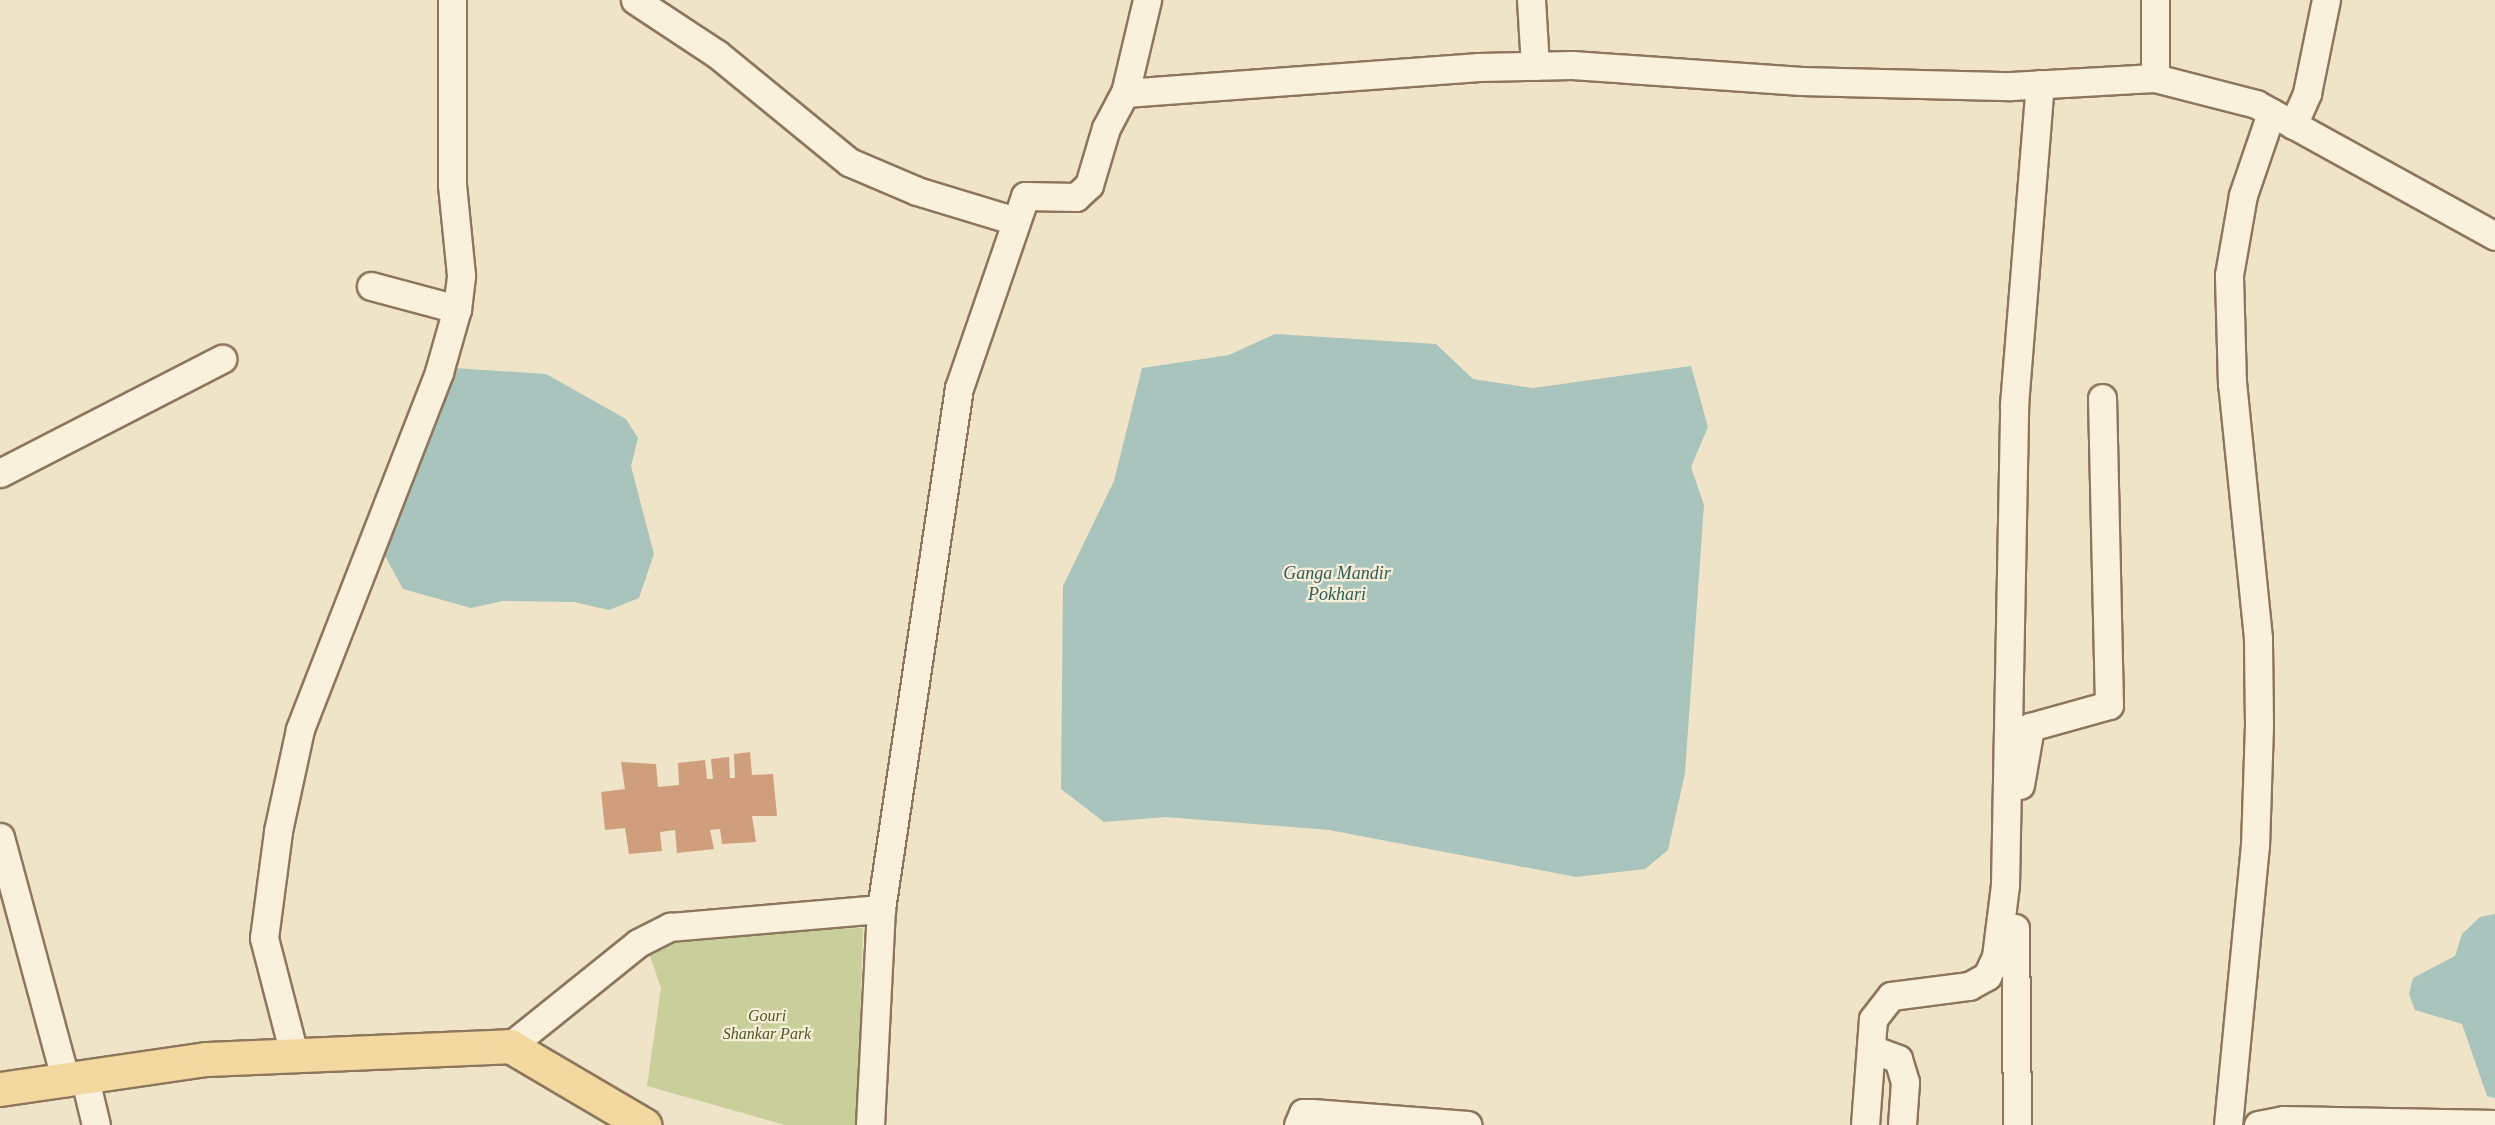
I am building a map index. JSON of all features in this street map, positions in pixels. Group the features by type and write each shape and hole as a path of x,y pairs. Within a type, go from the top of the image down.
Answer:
{"main road":[{"path":"0,1089 76,1081 206,1059 510,1046 644,1125"}],"street":[{"path":"294,1054 264,938 300,729 438,372 457,309 461,275 452,185 452,0"},
{"path":"870,1125 881,909 959,388 1025,196 1076,197 1089,184 1106,128 1125,93 1147,0"},
{"path":"1531,0 1535,66"},
{"path":"2155,0 2155,78"},
{"path":"2228,1125 2254,846 2259,725 2258,638 2232,384 2229,275 2242,195 2282,119 2307,93 2326,0"},
{"path":"644,3 717,54 849,162 917,190 1017,221"},
{"path":"1125,93 1535,66 1801,81 2040,84 2155,78 2282,119 2495,236"},
{"path":"1865,1125 1873,1019 1891,996 1969,986 1987,976 1996,957 2005,885 2014,405 2040,84"},
{"path":"371,286 457,309"},
{"path":"0,473 222,359"},
{"path":"2017,1125 2015,807 2030,727 2109,705 2102,398"},
{"path":"0,837 76,1081 96,1125"},
{"path":"510,1046 638,943 670,927 881,909"},
{"path":"1871,1049 1898,1059 1905,1082 1902,1125"},
{"path":"1298,1125 1302,1113 1468,1125"},
{"path":"2258,1125 2283,1120 2495,1124"}],"green space":[{"name":"Gouri Shankar Park","path":"863,928 857,1125 785,1125 647,1086 661,988 650,956 659,943 694,934"}],"water":[{"name":"Ganga Mandir Pokhari","path":"1275,334 1436,344 1473,379 1533,388 1691,366 1708,427 1691,467 1704,505 1685,773 1668,850 1645,869 1576,877 1329,830 1166,817 1104,822 1061,789 1063,586 1114,481 1142,368 1229,355"},
{"path":"454,368 546,374 626,419 638,438 631,466 654,554 639,598 609,610 574,602 503,601 471,608 403,589 385,556"},
{"path":"2495,914 2495,1098 2487,1096 2462,1024 2415,1010 2409,994 2413,978 2455,956 2462,934 2480,917"}],"building":[{"path":"750,752 752,775 773,774 777,816 752,816 756,842 722,844 720,829 710,830 714,849 677,853 675,830 660,832 662,851 629,854 625,828 605,830 601,792 625,789 621,762 656,764 658,787 679,785 678,763 705,760 707,779 713,779 711,759 729,757 730,778 735,778 734,754"}]}
